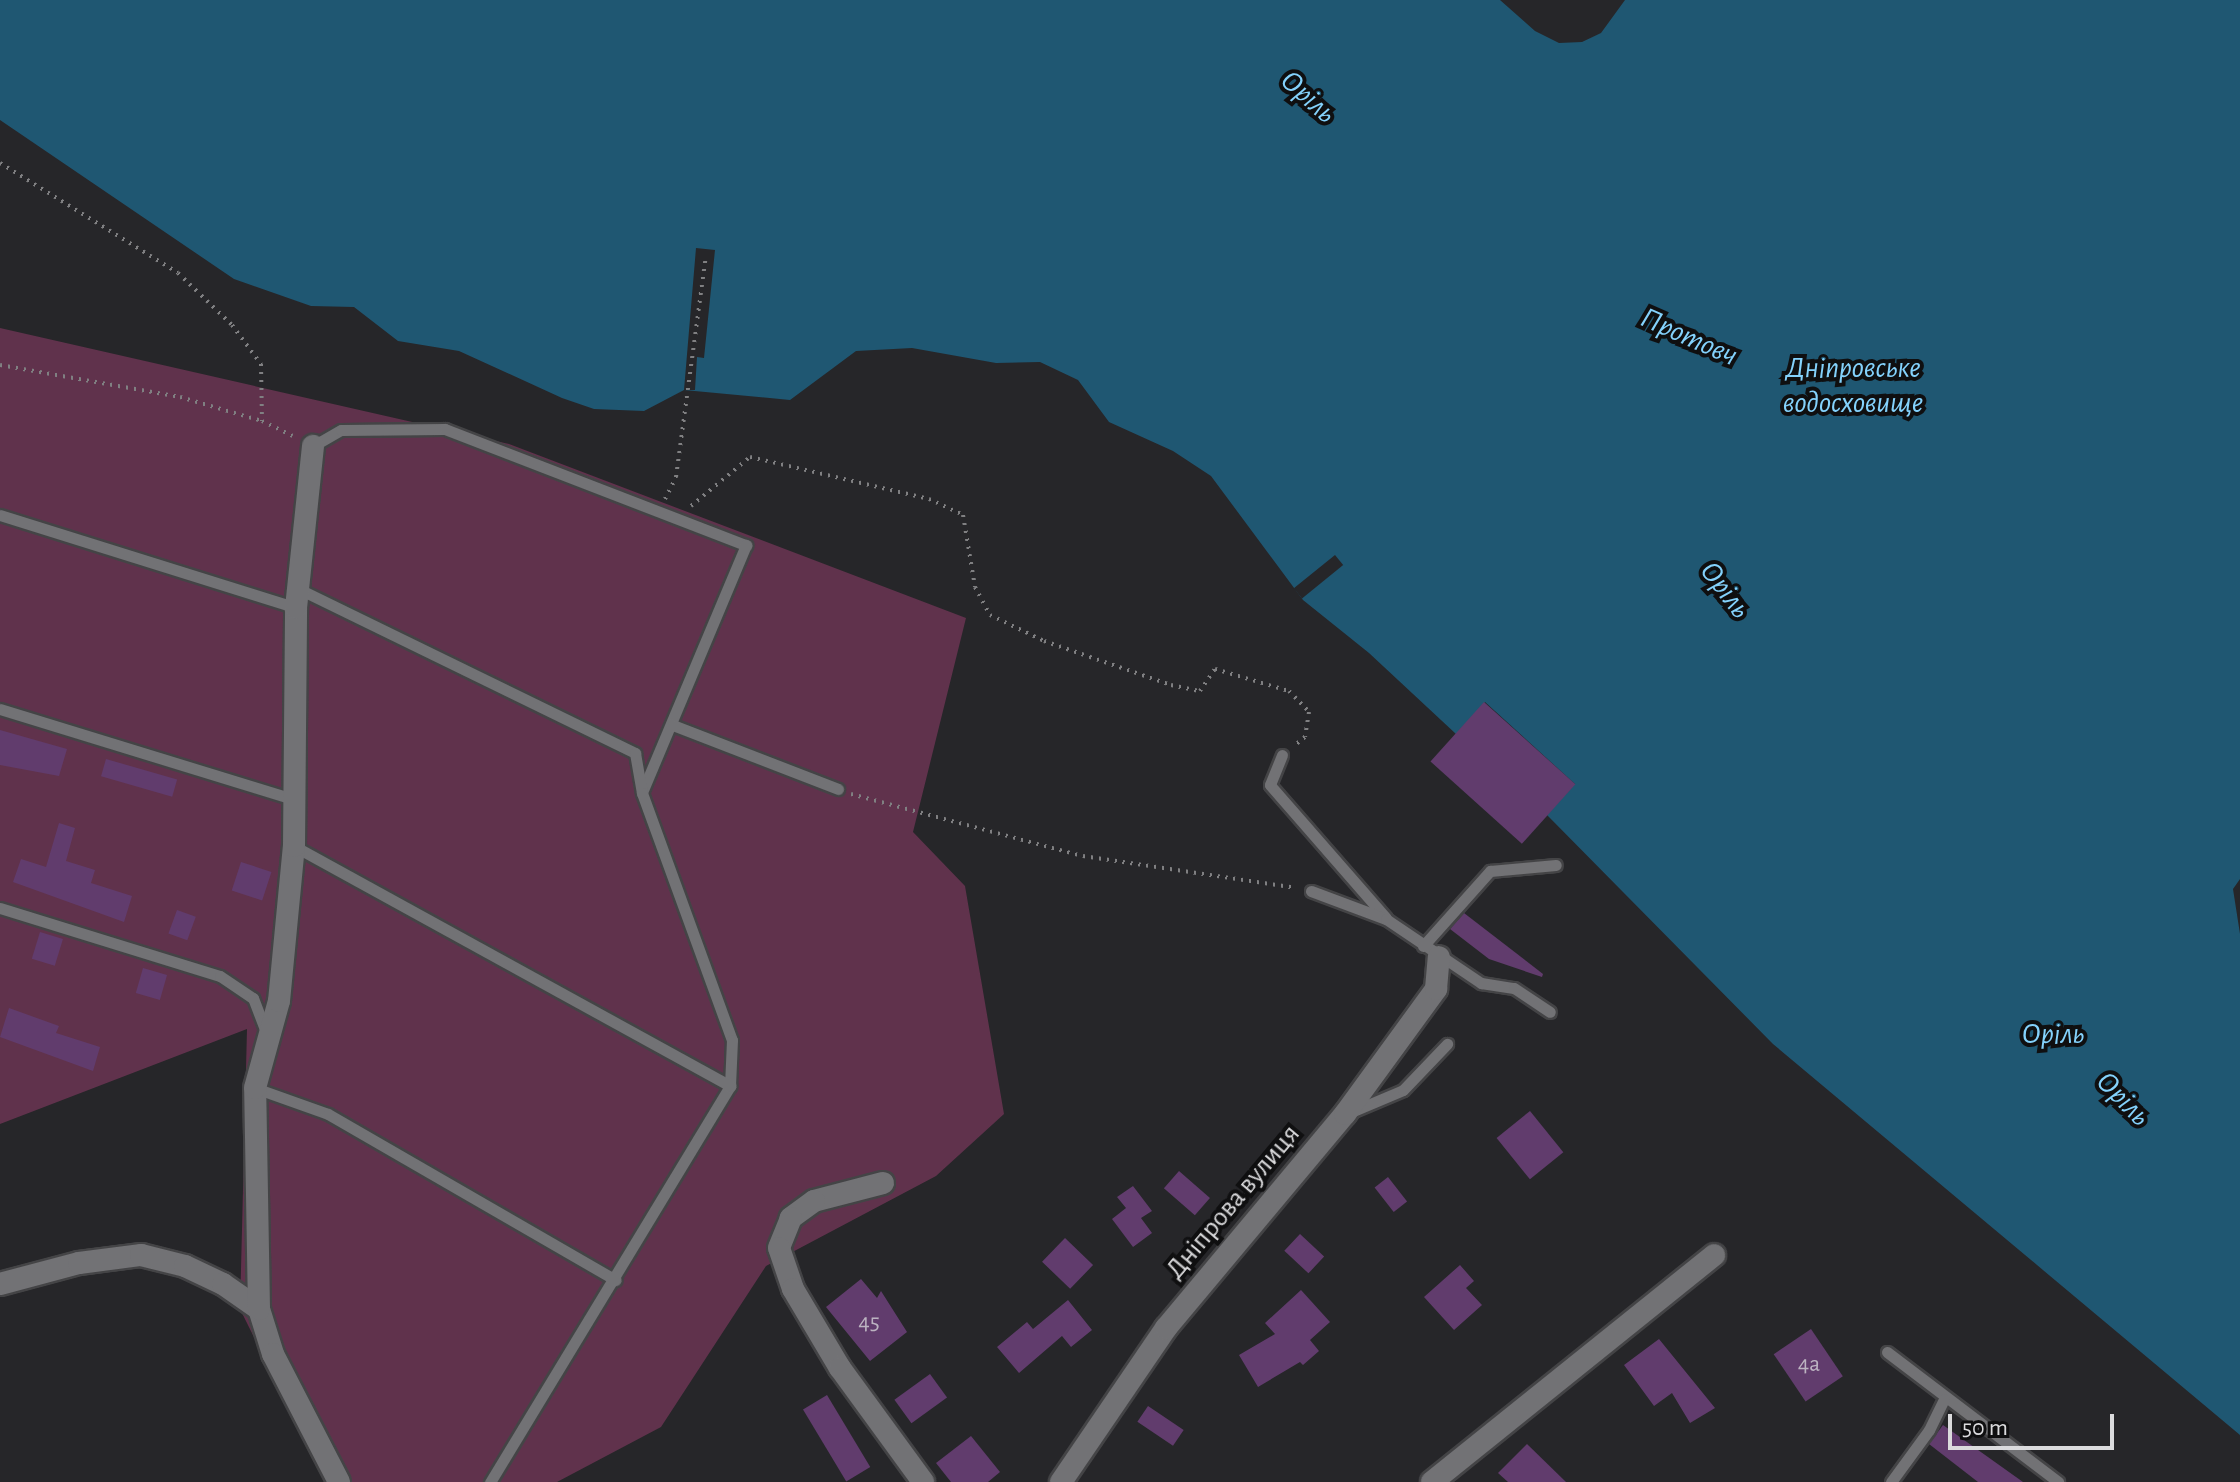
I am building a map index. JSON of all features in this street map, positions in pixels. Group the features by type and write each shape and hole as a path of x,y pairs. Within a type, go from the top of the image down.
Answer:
{"street":[{"path":"313,446 298,598 292,799 294,846 279,1001 267,1034 255,1088 259,1309 273,1354 339,1482"},
{"name":"Дніпрова вулиця","path":"1061,1482 1166,1328 1345,1114 1436,989 1431,951"},
{"path":"883,1183 814,1201 791,1218 779,1248 793,1289 840,1368 923,1482"},
{"path":"0,1284 79,1263 141,1255 185,1266 259,1309"},
{"path":"1432,1482 1714,1255"}],"lane":[{"path":"313,446 341,430 445,429 746,545 642,793"},
{"path":"0,515 298,598 635,753 642,793 732,1040 730,1086 490,1482"},
{"path":"0,709 292,799"},
{"path":"673,725 838,789"},
{"path":"1282,755 1270,785 1386,919 1481,983 1514,988 1550,1012"},
{"path":"294,846 730,1086"},
{"path":"1431,951 1490,871 1556,865"},
{"path":"1311,891 1386,919"},
{"path":"0,908 220,976 253,998 267,1034"},
{"path":"1345,1114 1403,1090 1447,1044"},
{"path":"255,1088 328,1114 615,1280"},
{"path":"1887,1352 1944,1399 2058,1482"},
{"path":"1891,1482 1929,1430 1944,1399"}],"path":[{"path":"0,163 178,273 232,325 261,364 262,421"},
{"path":"659,512 676,477 706,256"},
{"path":"0,365 118,382 262,421 313,446"},
{"path":"678,519 719,478 750,457 929,499 963,515 975,587 990,615 1044,641 1171,685 1200,691 1215,669 1289,691 1309,712 1305,737 1282,755"},
{"path":"838,789 1083,856 1311,891"}],"shaded area":[{"path":"0,328 509,444 966,618 913,832 965,886 1004,1114 936,1176 766,1266 661,1427 557,1482 326,1482 240,1309 247,1029 0,1124"}],"water":[{"name":"Дніпровське водосховище","path":"0,0 1500,0 1535,31 1559,43 1582,42 1601,33 1625,0 2240,0 2240,879 2233,889 2240,934 2240,1435 1773,1044 1547,815 1575,784 1485,702 1456,734 1369,653 1303,600 1211,476 1173,451 1109,422 1078,380 1040,362 996,363 912,348 856,351 790,400 684,390 644,411 594,409 562,398 459,351 398,341 354,307 311,306 234,279 0,120"}],"pier":[{"path":"696,248 715,250 704,358 697,357 695,390 684,390"},
{"path":"1335,555 1343,565 1302,598 1294,588"}],"building":[{"path":"1484,702 1575,784 1522,844 1430,761"},
{"path":"0,730 67,749 59,776 0,765"},
{"path":"106,759 177,779 172,797 101,776"},
{"path":"59,823 75,828 66,861 95,870 91,883 132,896 124,922 13,882 21,859 46,867"},
{"path":"241,862 271,872 262,900 232,891"},
{"path":"177,910 196,917 187,940 168,933"},
{"path":"1464,913 1543,974 1542,977 1489,959 1450,929"},
{"path":"40,932 63,939 55,966 32,959"},
{"path":"143,968 167,975 160,1000 136,993"},
{"path":"9,1008 59,1026 56,1033 100,1047 93,1071 0,1037"},
{"path":"1530,1111 1563,1152 1530,1179 1497,1138"},
{"path":"1179,1171 1210,1198 1195,1215 1164,1188"},
{"path":"1388,1177 1407,1201 1394,1212 1375,1187"},
{"path":"1133,1186 1152,1211 1141,1218 1152,1233 1133,1247 1112,1219 1126,1208 1117,1197"},
{"path":"1300,1234 1324,1257 1308,1273 1284,1251"},
{"path":"1065,1238 1093,1265 1070,1289 1042,1262"},
{"path":"1460,1265 1474,1281 1466,1288 1482,1305 1454,1330 1424,1297"},
{"path":"861,1279 877,1298 881,1291 907,1332 870,1361 826,1307"},
{"path":"1301,1290 1330,1322 1310,1340 1319,1351 1303,1365 1300,1362 1258,1387 1239,1355 1275,1334 1265,1323"},
{"path":"1068,1300 1092,1330 1071,1347 1062,1336 1019,1373 997,1347 1027,1322 1033,1329"},
{"path":"1811,1329 1843,1376 1806,1401 1774,1354"},
{"path":"1659,1339 1715,1408 1690,1423 1672,1393 1654,1406 1624,1365"},
{"path":"930,1374 947,1397 911,1423 894,1400"},
{"path":"827,1395 870,1467 846,1481 803,1409"},
{"path":"1148,1406 1184,1430 1173,1446 1137,1422"},
{"path":"1943,1425 2023,1482 1978,1482 1929,1444"},
{"path":"971,1436 1000,1472 988,1482 951,1482 936,1463"},
{"path":"1527,1444 1566,1482 1508,1482 1498,1473"}],"water label":[{"name":"Оріль","path":"1308,97"},
{"name":"Протовч","path":"1689,337"},
{"name":"Оріль","path":"1725,590"},
{"name":"Орiль","path":"2053,1034"},
{"name":"Оріль","path":"2123,1099"}]}
